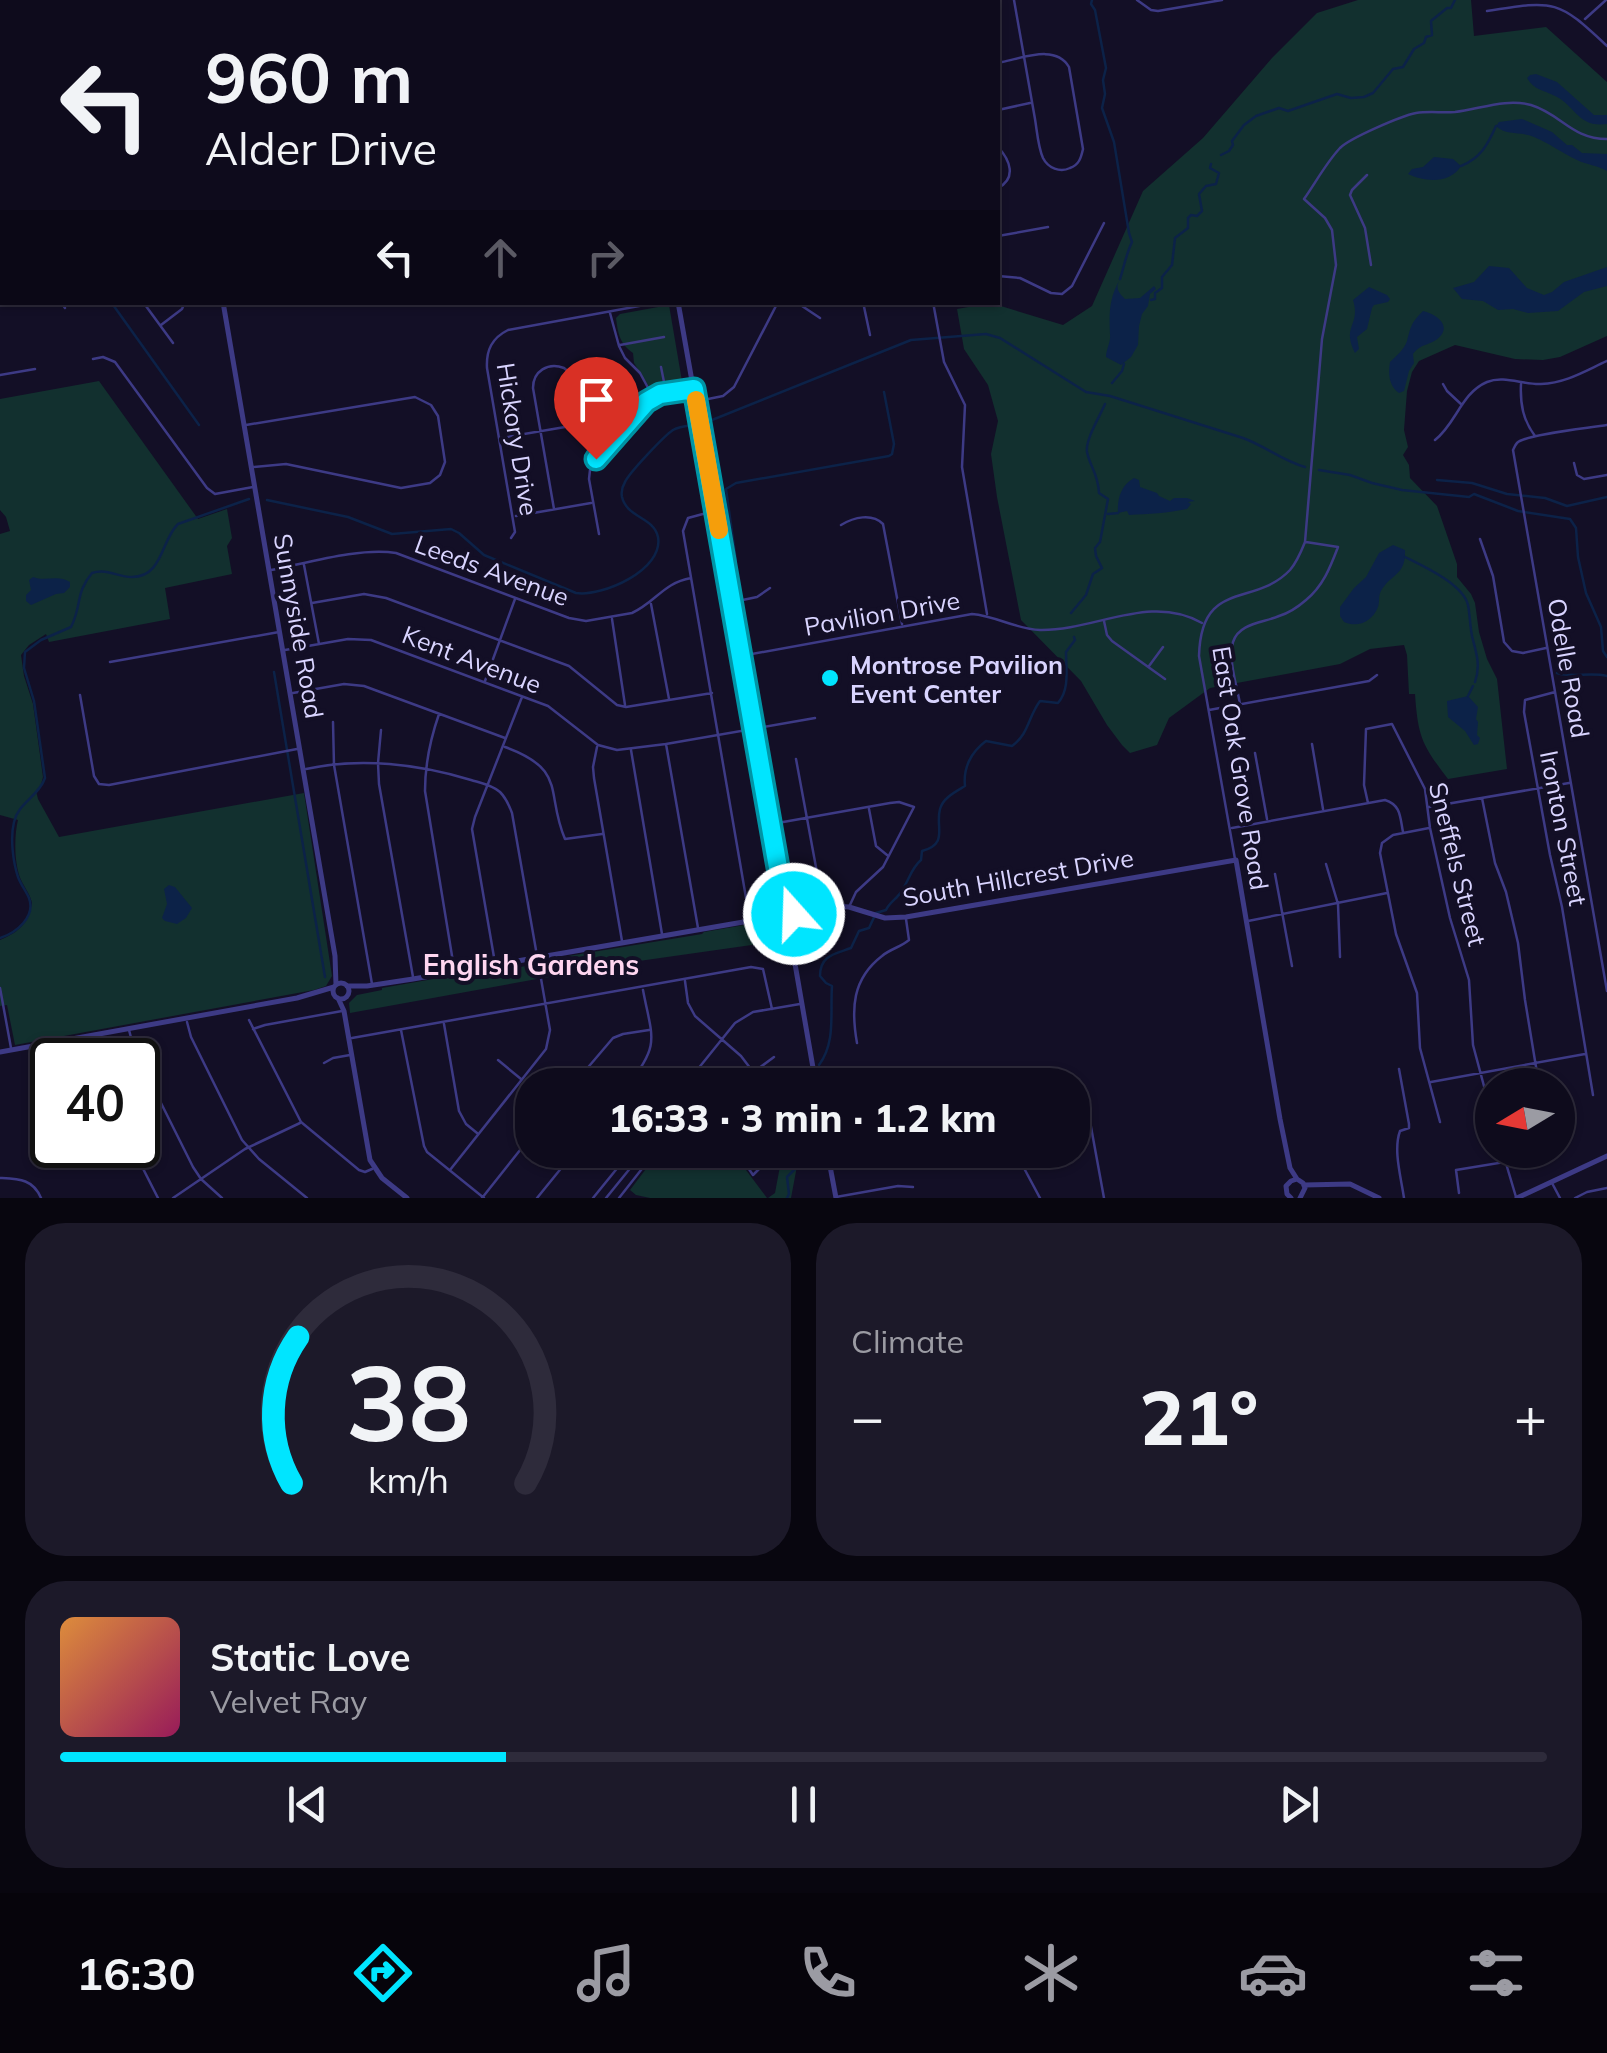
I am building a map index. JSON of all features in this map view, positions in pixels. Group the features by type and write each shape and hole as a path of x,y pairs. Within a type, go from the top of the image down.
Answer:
{"street":[{"path":"1002,62 1025,58 1050,54 1065,60 1083,150 1076,165 1058,170 1042,156 1025,58 1014,0"},
{"path":"1137,0 1151,10 1222,0"},
{"path":"1169,0 1171,9"},
{"path":"1584,20 1606,0"},
{"path":"1487,12 1557,3 1584,20 1607,46"},
{"path":"1000,110 1032,103"},
{"path":"1240,704 1232,654 1238,633 1307,600 1328,575 1338,548 1305,542 1322,340 1336,261 1332,230 1326,218 1304,199 1343,145 1418,112 1453,112 1504,104 1531,106 1580,135 1607,139"},
{"path":"1000,149 1010,165 1010,174 1000,187"},
{"path":"1367,175 1350,195 1365,228 1371,265"},
{"path":"1000,276 1020,278 1062,294 1072,286 1104,222"},
{"path":"1000,236 1048,227"},
{"path":"146,305 173,343"},
{"path":"160,326 184,305"},
{"name":"Sunnyside Road","path":"224,305 335,956 336,997"},
{"name":"Hickory Drive","path":"512,538 515,532 487,368 488,351 494,340 508,330 646,305"},
{"path":"679,305 783,896 791,909 791,944 813,1068"},
{"path":"696,401 723,396 734,387 776,305"},
{"path":"800,305 820,318"},
{"path":"864,305 870,336"},
{"path":"934,305 944,362 965,405 962,467 987,615"},
{"path":"610,312 619,346 653,398"},
{"path":"619,346 664,337"},
{"path":"93,359 103,357 114,362 207,488 216,494 255,486"},
{"path":"1435,440 1474,390 1488,381 1566,381 1607,361"},
{"path":"554,509 533,381 542,369 553,365 564,368 628,421"},
{"path":"661,368 666,394"},
{"path":"0,376 35,369"},
{"path":"1521,382 1525,422 1535,436 1607,425"},
{"path":"1443,384 1462,404"},
{"path":"599,534 590,470 596,459 646,402 694,389"},
{"path":"244,426 415,397 434,408 445,455 444,468 435,480 400,488 286,464 252,468"},
{"path":"499,438 565,427"},
{"name":"Odelle Road","path":"1535,436 1521,440 1513,450 1607,991"},
{"path":"1574,463 1576,476 1584,479 1607,474"},
{"path":"512,516 593,502"},
{"path":"716,511 688,518 683,532 753,920"},
{"path":"841,525 871,517 884,524 902,627"},
{"path":"1480,539 1493,576 1504,642 1512,651 1547,648"},
{"name":"East Oak Grove Road","path":"1291,1198 1286,1189 1290,1168 1208,710 1199,639 1203,624 1219,606 1236,595 1278,580 1291,569 1305,542"},
{"name":"Leeds Avenue","path":"270,570 386,551 586,621 632,614 671,583 691,578"},
{"path":"304,564 319,644"},
{"path":"732,602 757,597 770,588"},
{"path":"312,603 374,595 570,666 618,705 626,707 712,694"},
{"path":"484,682 516,597"},
{"path":"650,601 669,701"},
{"name":"Pavilion Drive","path":"741,656 957,616 987,615 1034,630 1152,611 1187,614 1203,624"},
{"path":"612,618 626,707"},
{"path":"1104,619 1112,641 1165,679"},
{"path":"110,662 280,632"},
{"name":"Kent Avenue","path":"284,650 348,638 371,640 548,706 598,745 617,750 815,718"},
{"path":"1148,667 1163,647"},
{"path":"1208,710 1369,681 1377,675"},
{"path":"291,693 354,684 506,739"},
{"name":"Ironton Street","path":"1556,692 1525,700 1524,712 1562,906 1593,1095"},
{"path":"80,694 94,776 99,784 300,748"},
{"path":"495,964 472,829 522,696"},
{"path":"439,714 425,768 426,806 454,971"},
{"path":"332,722 334,765 370,986"},
{"name":"Sneffels Street","path":"1368,803 1364,785 1366,728 1392,724 1424,789 1450,918 1469,980 1473,1044 1479,1068"},
{"path":"382,730 379,784 414,978"},
{"path":"666,744 698,930"},
{"path":"1312,744 1324,810"},
{"path":"598,745 592,766 622,942"},
{"path":"504,746 541,766 553,789 565,839 604,834"},
{"path":"631,750 663,935"},
{"path":"1255,753 1267,821"},
{"path":"796,759 823,907"},
{"path":"304,770 378,764 425,768 487,784 502,794 512,813 550,1030 546,1049 531,1068"},
{"path":"1428,808 1572,782"},
{"path":"1482,798 1494,862 1518,943 1537,1068"},
{"path":"1230,828 1386,800 1398,808 1403,832"},
{"path":"770,824 899,802 914,807 877,875 856,892 849,907"},
{"path":"868,807 876,846 888,855"},
{"path":"1430,828 1386,838 1380,852 1396,934 1416,993 1420,1048 1440,1122"},
{"name":"South Hillcrest Drive","path":"791,909 849,907 875,916 906,917 1236,860"},
{"path":"1326,864 1338,904 1340,957"},
{"path":"1275,874 1292,966"},
{"path":"1246,921 1389,893"},
{"path":"783,896 776,918 791,944"},
{"path":"0,1052 296,998 335,986 370,986 753,920 780,909 791,909"},
{"name":"South Hillcrest Drive","path":"793,922 808,910"},
{"path":"858,1043 853,1010 857,989 878,958 909,940 906,917"},
{"path":"753,920 770,919 788,926 793,922"},
{"name":"Sunnyside Road","path":"335,956 347,996"},
{"path":"348,1039 751,967 763,969 772,1009"},
{"path":"685,980 688,1003 695,1016 751,1068"},
{"path":"296,998 342,999 370,986"},
{"path":"0,988 11,1050"},
{"path":"642,988 650,1053 642,1068"},
{"path":"347,996 344,1011 368,1153 374,1168 407,1198"},
{"path":"336,997 344,1011"},
{"path":"699,1068 734,1022 754,1012 802,1003"},
{"path":"253,1029 344,1011"},
{"path":"186,1018 190,1035 248,1148 307,1198"},
{"path":"249,1020 301,1122 359,1170 374,1168"},
{"path":"444,1022 459,1111 466,1124 479,1134"},
{"path":"129,1029 134,1048 201,1179 222,1198"},
{"path":"401,1029 421,1138 428,1152 483,1198 515,1157"},
{"path":"587,1068 613,1038 650,1030"},
{"path":"324,1064 351,1054"},
{"path":"1514,1068 1585,1054"},
{"path":"759,1068 774,1057"},
{"path":"498,1060 515,1074"},
{"path":"1398,1069 1409,1124 1397,1137 1404,1198"},
{"path":"1430,1082 1475,1075"},
{"path":"450,1170 515,1089"},
{"path":"351,1105 360,1104"},
{"path":"1090,1121 1104,1198"},
{"path":"173,1198 248,1148 301,1122"},
{"path":"1506,1168 1517,1198 1607,1156"},
{"path":"1459,1194 1456,1170 1475,1166"},
{"path":"143,1168 158,1198"},
{"path":"538,1198 562,1168"},
{"path":"593,1198 617,1168"},
{"path":"606,1198 632,1168"},
{"path":"619,1198 643,1168"},
{"path":"831,1168 836,1198 898,1186 913,1187"},
{"name":"East Oak Grove Road","path":"1290,1168 1302,1194"},
{"path":"1025,1170 1040,1198"},
{"path":"0,1178 27,1181 41,1198"},
{"path":"1288,1184 1296,1178 1322,1184 1350,1184 1379,1198"},
{"path":"1552,1183 1560,1198"},
{"path":"1302,1194 1322,1184"},
{"path":"1575,1198 1607,1188"}],"green space":[{"path":"1358,0 1471,0 1474,36 1546,27 1607,82 1607,336 1560,357 1543,360 1515,359 1455,345 1419,361 1407,391 1404,430 1408,447 1403,455 1410,478 1437,506 1457,564 1457,577 1475,603 1479,632 1497,679 1507,769 1448,779 1423,740 1415,694 1409,694 1404,645 1370,649 1340,664 1210,688 1169,718 1157,745 1130,753 1107,725 1081,681 1021,620 991,454 998,421 988,385 964,349 957,309 998,305 1063,325 1092,306 1143,191 1203,138 1317,13"},
{"path":"669,305 683,387 653,393 634,363 633,353 620,338 616,318"},
{"path":"99,381 198,519 227,509 232,538 227,546 232,574 165,588 170,619 49,642 46,634 21,655 33,704 43,777 36,791 59,837 304,793 332,976 326,986 53,1038 30,1038 30,1042 15,1045 7,1005 0,1006 0,940 22,926 32,903 17,866 18,820 0,815 0,534 10,531 0,510 0,399"},
{"path":"756,923 778,933 784,949 773,942 544,978 544,960"},
{"path":"534,967 537,979 350,1013 349,1003 357,995 382,988"},
{"path":"647,1168 744,1168 767,1198 650,1198 630,1190"},
{"path":"780,1168 797,1168 791,1198 768,1198 775,1193"}],"water":[{"path":"1536,74 1557,82 1594,115 1607,115 1607,124 1583,120 1562,100 1536,87 1527,78"},
{"path":"1522,119 1552,132 1582,153 1607,154 1607,171 1534,137 1496,126 1499,122"},
{"path":"1434,157 1453,159 1461,166 1450,176 1437,180 1408,174 1423,167"},
{"path":"1489,266 1509,268 1527,288 1544,295 1564,282 1607,267 1607,286 1584,292 1558,311 1498,310 1483,301 1462,299 1453,288 1474,282"},
{"path":"1120,279 1118,290 1125,299 1140,298 1154,286 1156,289 1142,314 1138,345 1121,365 1106,357 1110,306"},
{"path":"1369,287 1390,299 1372,308 1367,329 1357,337 1359,349 1355,353 1350,337 1355,315 1353,300"},
{"path":"1423,311 1438,318 1444,330 1436,340 1413,354 1414,363 1404,391 1399,393 1390,379 1390,362 1404,347 1412,325"},
{"path":"1134,478 1139,480 1140,487 1170,501 1195,501 1188,502 1191,504 1187,509 1118,513 1121,493"},
{"path":"1393,545 1405,550 1405,558 1400,570 1381,591 1375,612 1359,624 1344,622 1340,607 1366,577 1379,553"},
{"path":"33,577 65,580 70,587 31,605 26,595"},
{"path":"1468,696 1478,707 1480,738 1474,745 1448,717 1447,701"},
{"path":"169,885 192,908 177,924 162,918 167,904 164,889"}],"waterway":[{"path":"1092,0 1106,68 1102,108 1114,142 1132,242 1120,279"},
{"path":"1221,155 1229,151 1244,125 1256,116 1279,108 1288,111 1337,94 1351,98 1373,93 1393,69 1403,67 1414,49 1432,35 1431,21 1451,8 1455,0"},
{"path":"1461,166 1483,150 1496,126"},
{"path":"1151,300 1162,288 1162,277 1172,265 1175,238 1188,228 1188,218 1202,211 1199,194 1206,186 1216,184 1219,173 1210,168 1211,164"},
{"path":"113,305 199,425"},
{"path":"707,422 911,340 986,334 1000,338 1086,392 1243,438 1305,467"},
{"path":"1112,383 1124,364"},
{"path":"736,561 726,489 736,483 889,456 894,444 884,392"},
{"path":"1071,613 1086,595 1093,574 1102,568 1095,548 1100,542 1108,499 1099,493 1087,447 1105,404"},
{"path":"267,500 348,517 392,534 451,529 484,555 576,593 601,591 642,570 657,549 656,530 625,504 622,488 628,477 669,434 695,425"},
{"path":"1319,470 1402,490 1469,497 1474,494 1518,511 1570,519 1576,528 1586,593 1601,627 1607,657"},
{"path":"1437,480 1472,483 1567,506 1607,497"},
{"path":"0,938 18,928 30,912 29,898 15,864 13,828 16,815 45,778 34,701 24,668 25,652 71,627 83,587 92,573 142,575 156,564 178,524 249,499"},
{"path":"1108,514 1118,513"},
{"path":"1405,557 1441,576 1465,597 1477,659 1475,682"},
{"path":"819,1065 828,1047 831,1017 832,986 820,976 823,964 830,956 851,948 859,931 869,928 876,913 886,910 901,893 921,860 922,851 936,844 942,805 965,786 967,767 976,750 986,741 1012,746 1022,736 1040,701 1058,703 1066,685 1066,652 1074,637"},
{"path":"274,672 325,977"},
{"path":"1557,673 1607,676"},
{"path":"1468,696 1473,686"},
{"path":"787,1198 787,1177 796,1168"}],"slow traffic":[{"path":"696,400 719,530"}],"place":[{"name":"Montrose Pavilion Event Center","path":"830,678"}],"district":[{"name":"English Gardens","path":"531,964"}],"route":[{"path":"596,459 646,402 660,394 694,389 783,896 794,914"}]}
